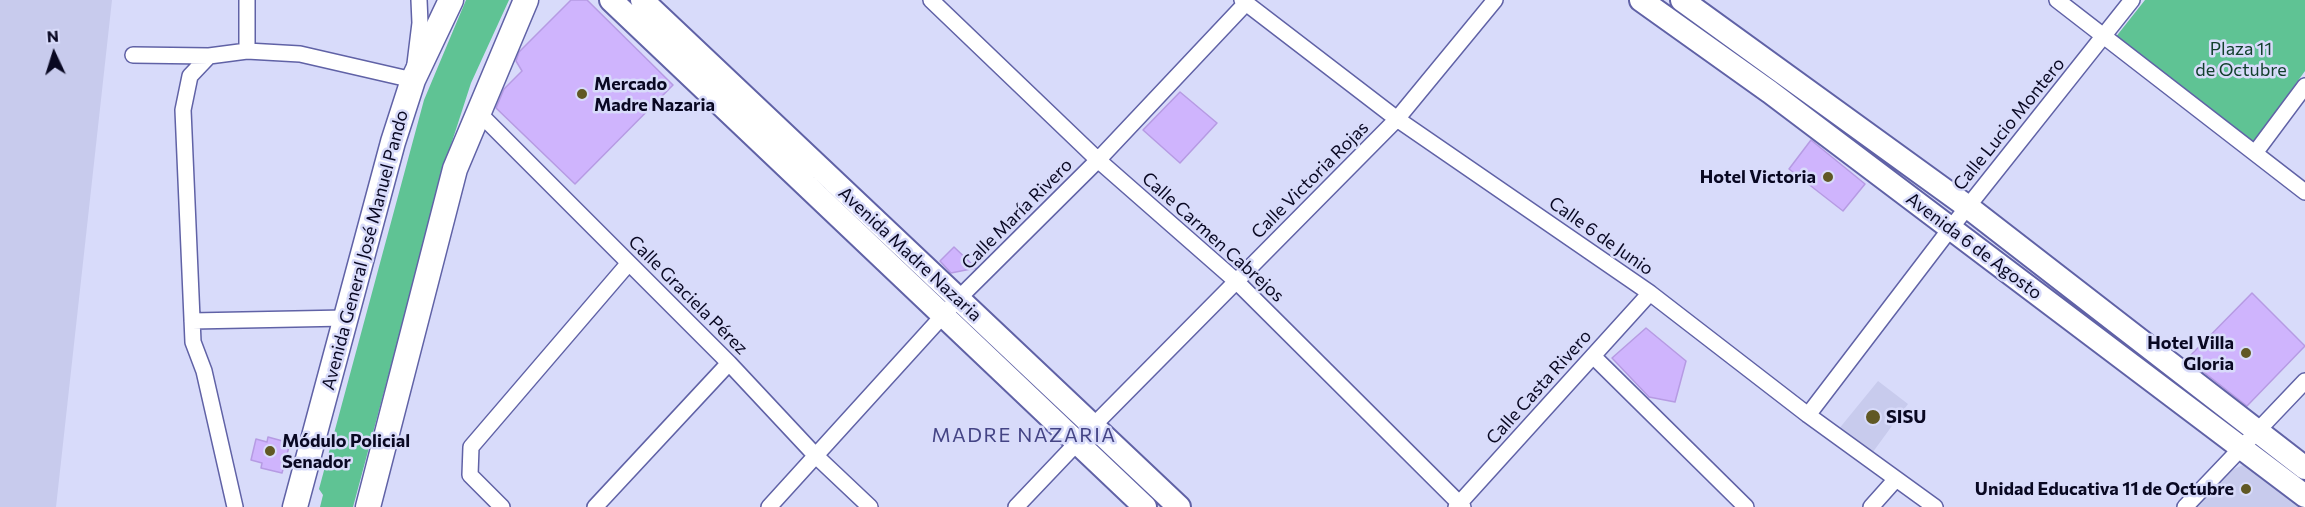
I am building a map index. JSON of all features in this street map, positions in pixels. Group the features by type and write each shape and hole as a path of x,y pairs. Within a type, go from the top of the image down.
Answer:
{"main road":[{"name":"Avenida General José Manuel Pando","path":"295,507 393,142 413,80 451,0"},
{"path":"368,507 455,169 477,111 526,0"},
{"name":"Avenida Madre Nazaria","path":"611,0 951,307 1093,426 1179,507"},
{"name":"Avenida Madre Nazaria","path":"642,0 951,307 1077,442 1145,507"},
{"name":"Avenida 6 de Agosto","path":"1641,0 1770,92 1950,229 2250,440 2305,468"},
{"name":"Avenida 6 de Agosto","path":"1682,0 1968,207 2250,440 2305,496"}],"street":[{"path":"247,0 247,51"},
{"path":"133,54 209,56 247,51 300,54 413,80 420,23 419,0"},
{"name":"Calle Carmen Cabrejos","path":"931,0 1098,160 1236,281 1460,506"},
{"name":"Calle Victoria Rojas","path":"1016,507 1077,442 1397,119 1495,0"},
{"path":"2057,0 2305,192"},
{"name":"Calle Lucio Montero","path":"1808,415 1950,229 2132,0"},
{"name":"Calle María Rivero","path":"769,507 951,307 1098,160 1244,2"},
{"name":"Calle 6 de Junio","path":"1244,2 1397,119 1650,293 1808,415 1935,507"},
{"path":"209,56 190,76 183,110 193,342 204,371 235,507"},
{"path":"2255,153 2305,86"},
{"name":"Calle Graciela Pérez","path":"477,111 729,363 816,456 870,507"},
{"path":"502,507 470,475 471,447 628,264"},
{"name":"Calle Casta Rivero","path":"1460,506 1650,293"},
{"path":"192,321 346,318"},
{"path":"1593,356 1746,507"},
{"path":"595,507 729,363"},
{"path":"2184,507 2305,381"},
{"path":"1871,507 1896,479"}],"shaded area":[{"path":"0,0 112,0 56,507 0,507"},
{"name":"SISU","path":"1878,381 1908,404 1870,456 1838,430"},
{"name":"Unidad Educativa 11 de Octubre","path":"2243,465 2255,467 2304,507 2192,507 2227,472"}],"green space":[{"path":"466,0 509,0 471,83 448,154 353,507 320,507 323,495 319,489 424,100"},
{"name":"Plaza 11 de Octubre","path":"2145,0 2305,0 2305,71 2253,143 2115,38"}],"building":[{"name":"Mercado Madre Nazaria","path":"571,0 587,0 673,85 575,184 496,108 504,89 522,71 516,61 519,52"},
{"path":"1180,92 1217,123 1180,163 1143,130"},
{"name":"Hotel Victoria","path":"1811,140 1865,184 1843,211 1789,169"},
{"path":"954,247 976,268 951,273 940,261"},
{"name":"Hotel Villa Gloria","path":"2252,293 2305,346 2247,406 2187,359"},
{"path":"1646,328 1686,361 1675,402 1649,397 1612,358"},
{"name":"Módulo Policial Senador","path":"268,437 290,443 282,473 261,468 262,463 251,460 256,439 267,442"}],"place":[{"name":"Mercado Madre Nazaria","path":"582,94"},
{"name":"Hotel Victoria","path":"1828,177"},
{"name":"Hotel Villa Gloria","path":"2246,353"},
{"name":"SISU","path":"1873,417"},
{"name":"Módulo Policial Senador","path":"270,451"},
{"name":"Unidad Educativa 11 de Octubre","path":"2246,489"}],"district":[{"name":"MADRE NAZARIA","path":"1024,435"}]}
